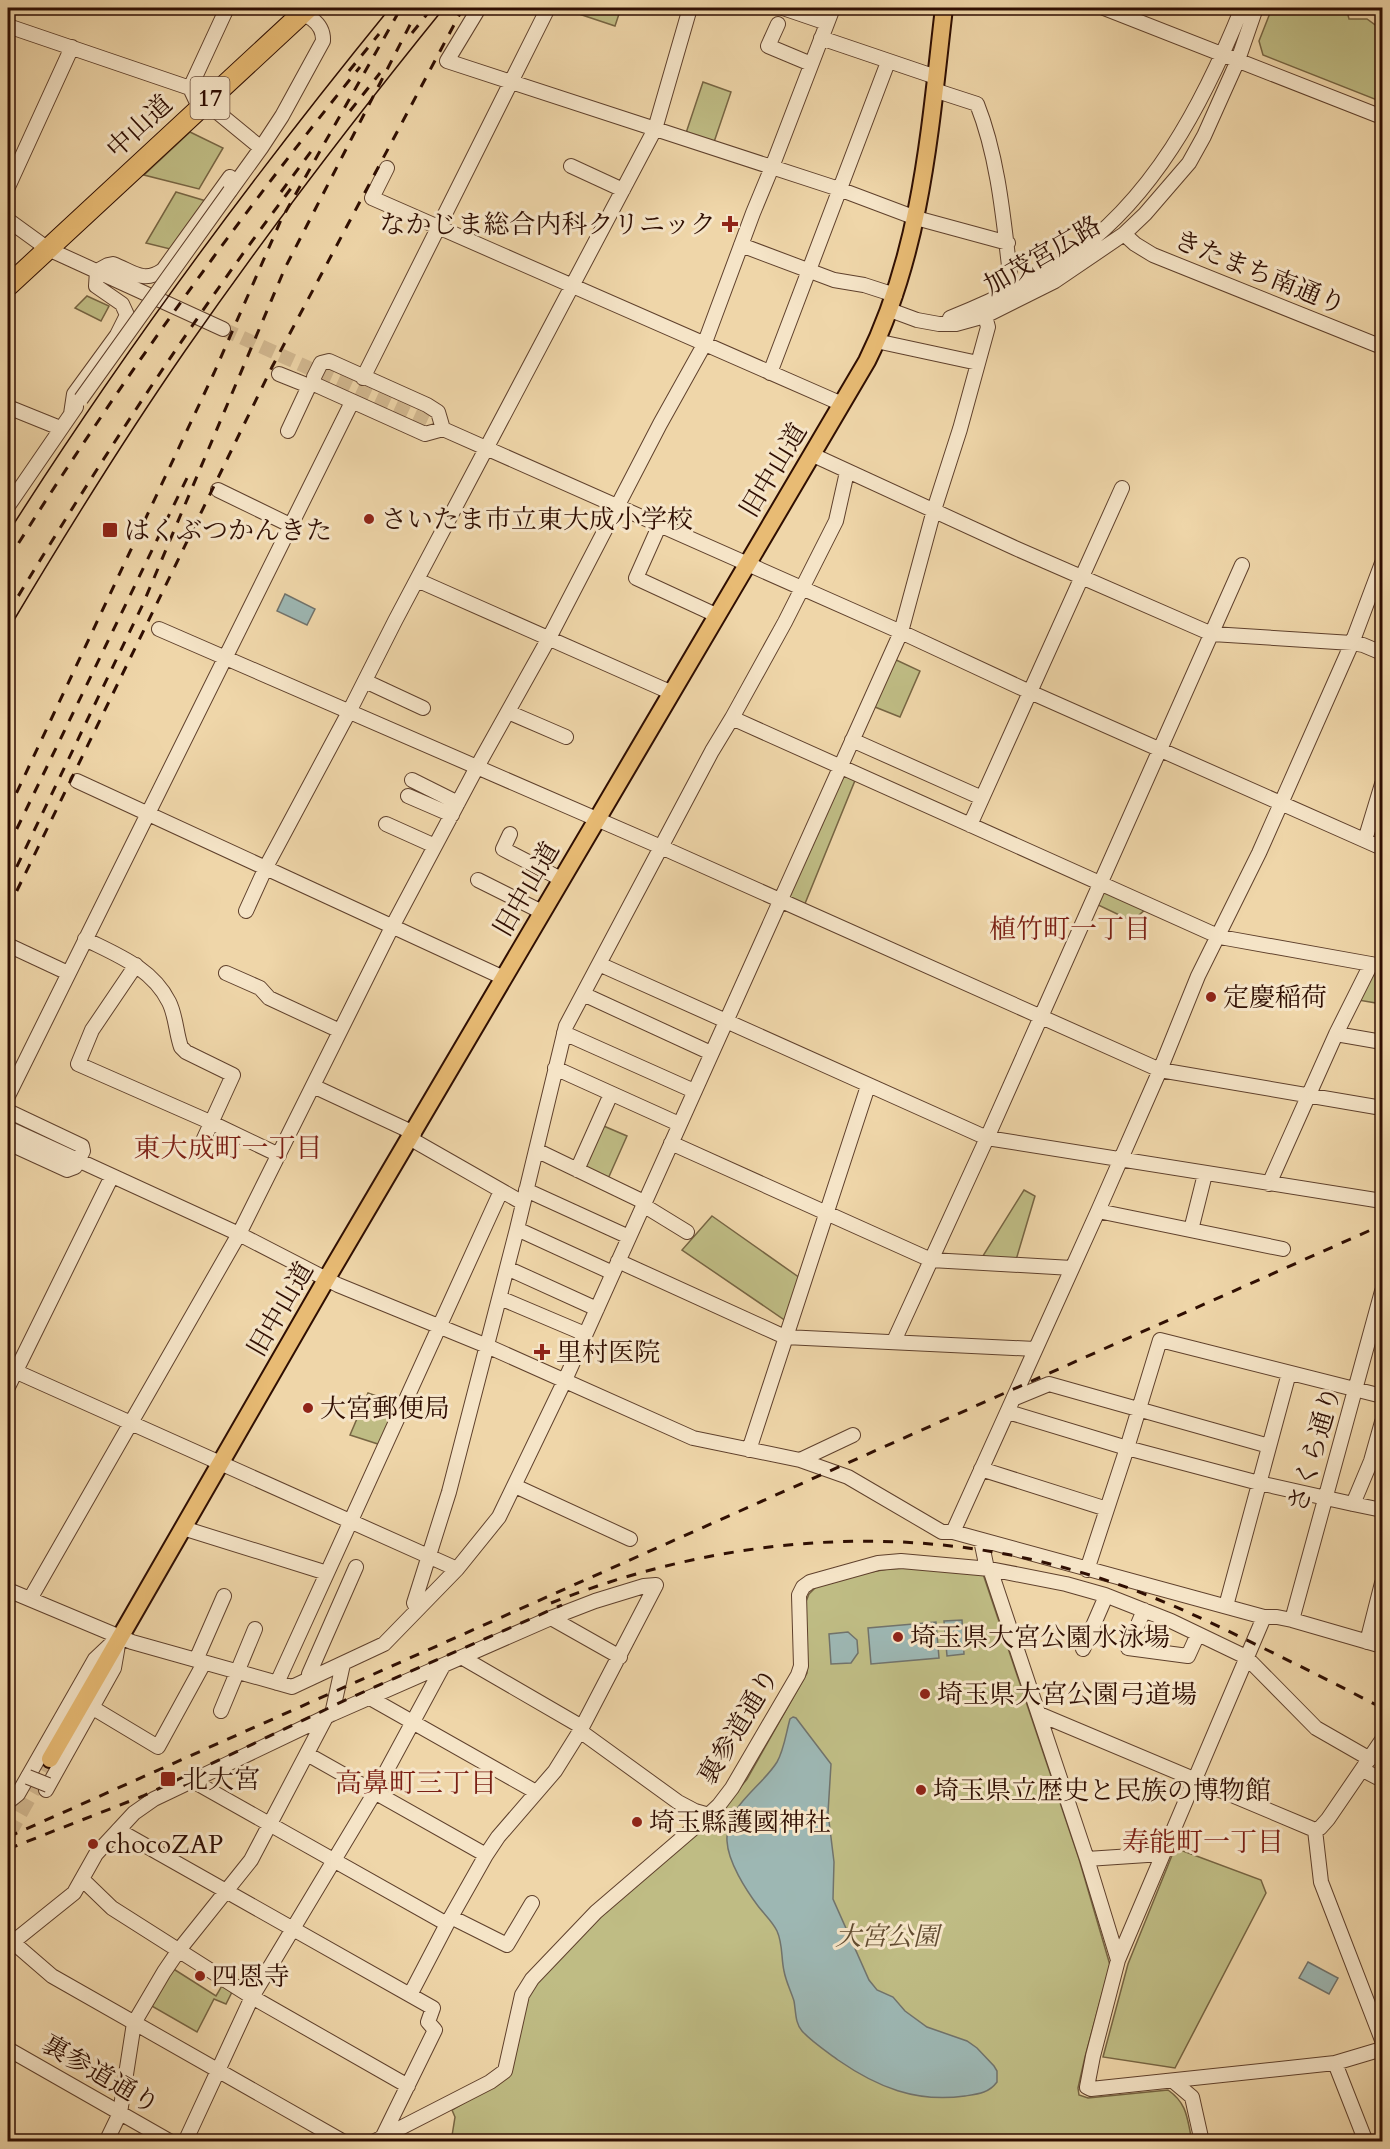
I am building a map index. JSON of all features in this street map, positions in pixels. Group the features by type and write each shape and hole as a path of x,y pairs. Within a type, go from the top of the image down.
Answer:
{"highway":[{"name":"中山道","path":"8,286 202,105 300,9"}],"main road":[{"name":"旧中山道","path":"50,1760 119,1636 327,1278 670,692 813,455 876,341 892,302 916,218 944,8"}],"street":[{"path":"190,88 227,8"},
{"path":"479,8 447,61 838,189 916,218 1008,243"},
{"path":"363,378 548,8"},
{"path":"246,911 266,867 655,129 690,8"},
{"path":"783,8 798,11 827,23"},
{"path":"30,1599 239,1234 392,927 549,638 660,423 705,345 741,245 833,8"},
{"path":"1104,8 1383,117"},
{"name":"加茂宮広路","path":"934,324 984,306 1063,262 1094,239 1124,211 1170,153 1212,78 1242,8"},
{"name":"加茂宮広路","path":"741,245 834,280 864,285 934,324 956,324 985,316 1055,281 1124,234 1145,214 1189,163 1204,136 1238,60 1256,8"},
{"path":"8,506 60,428 261,148 323,41 322,32 317,23 300,9"},
{"path":"778,24 768,46 812,64"},
{"path":"8,26 190,88 202,105 261,148"},
{"path":"821,38 888,62 977,104 986,126 1008,243 1011,283 1015,288"},
{"path":"8,187 20,154 72,48"},
{"path":"770,373 888,62"},
{"path":"97,272 113,264 145,277 163,270 234,171 243,164 251,162"},
{"path":"571,166 623,190"},
{"path":"387,168 372,198 842,404"},
{"path":"8,220 48,249 223,329"},
{"name":"きたまち南通り","path":"1124,234 1153,255 1383,347"},
{"path":"71,414 74,394 117,335 127,315 122,304 96,286 97,272"},
{"path":"8,1590 132,1642 292,1688 384,1644 457,1569 492,1528 515,1486 565,1380 901,632 988,327 985,316"},
{"path":"876,341 978,363"},
{"path":"288,431 324,361 438,412 444,429"},
{"path":"279,374 311,385 425,434 444,429 1383,848"},
{"path":"8,1096 352,402"},
{"path":"8,407 60,428"},
{"path":"813,455 1212,634 1352,643 1383,652"},
{"path":"417,1610 414,1603 449,1492 500,1298 564,1033 712,751 802,588 836,520 847,472"},
{"path":"970,825 1122,488"},
{"path":"218,490 290,525"},
{"path":"660,524 636,578 716,615"},
{"path":"953,1532 1121,1160 1190,994 1220,937 1281,803 1352,643 1383,563"},
{"path":"894,1341 1242,565"},
{"path":"417,580 670,692"},
{"path":"159,630 661,847 1160,1070 1383,1108"},
{"path":"365,681 423,708"},
{"path":"508,711 566,736"},
{"path":"732,718 1220,937 1379,964 1336,1034 1269,1184"},
{"path":"852,740 982,798"},
{"path":"412,780 455,809"},
{"path":"77,781 504,978"},
{"path":"1365,840 1383,784"},
{"path":"408,796 455,809"},
{"path":"386,824 435,846"},
{"path":"510,834 503,849 561,879"},
{"path":"478,880 542,912"},
{"path":"85,939 136,965 148,974 169,1001 181,1047 186,1052 233,1075 202,1143"},
{"path":"8,945 68,973"},
{"path":"599,964 987,1138 1383,1201"},
{"path":"136,965 92,1030 78,1064 279,1155"},
{"path":"226,973 260,988 269,998 340,1030"},
{"path":"583,994 711,1053"},
{"path":"564,1033 694,1091"},
{"path":"1336,1034 1383,1042"},
{"path":"555,1068 679,1124"},
{"path":"313,1086 412,1136 501,1191 525,1196 629,1237"},
{"path":"748,1450 868,1086"},
{"path":"577,1170 611,1094"},
{"path":"8,1111 82,1146 83,1151 75,1167 67,1170 8,1143"},
{"path":"8,1128 239,1234 327,1278 565,1380 693,1438 800,1460 848,1478 942,1532 953,1532 1264,1617 1292,1620 1383,1646"},
{"path":"671,1143 931,1260 1072,1268"},
{"path":"536,1150 644,1203 687,1232"},
{"path":"1191,1230 1205,1174"},
{"path":"8,1386 11,1370 112,1176"},
{"path":"277,1683 501,1191"},
{"path":"1098,1211 1283,1248"},
{"path":"517,1229 785,1336 1035,1349"},
{"path":"507,1268 597,1309"},
{"name":"さくら通り","path":"1292,1620 1383,1292"},
{"path":"500,1298 585,1334"},
{"path":"1087,1569 1160,1340 1383,1396"},
{"path":"11,1370 457,1569"},
{"path":"1226,1606 1289,1373"},
{"path":"1015,1398 1049,1384 1269,1446"},
{"path":"1008,1412 1127,1448 1259,1483 1383,1510"},
{"path":"1353,1504 1371,1461 1383,1422"},
{"path":"800,1460 853,1435"},
{"path":"981,1469 1107,1509"},
{"path":"515,1486 630,1539"},
{"path":"183,1528 327,1573"},
{"path":"981,1540 988,1569 1039,1714 1118,1960"},
{"name":"裏参道通り","path":"378,2139 490,2082 505,2071 516,2015 525,1988 596,1912 719,1805 732,1788 798,1675 801,1666 798,1605 803,1587 830,1575 878,1563 901,1561 988,1569"},
{"path":"312,1678 309,1674 356,1567"},
{"path":"988,1569 1066,1584 1106,1596 1144,1610 1246,1657 1316,1728 1367,1764 1383,1780"},
{"path":"1367,1642 1383,1583"},
{"path":"344,2142 52,1976 10,1940 74,1893 96,1854 142,1806 328,1716 551,1618 631,1590 656,1585 581,1729 555,1771 498,1837 486,1855 410,1995"},
{"path":"93,1708 158,1747 200,1662 224,1596"},
{"path":"316,1596 338,1606"},
{"path":"1083,1649 1106,1596"},
{"path":"1144,1610 1128,1648 1188,1656 1198,1634"},
{"path":"1264,1617 1118,1960 1088,2073 1087,2087 1091,2089 1335,2063 1383,2049"},
{"path":"551,1618 620,1657"},
{"path":"221,1711 255,1629"},
{"path":"27,1777 47,1787 114,1668 119,1636"},
{"path":"11,1801 95,1659 119,1636"},
{"path":"463,1658 581,1729 678,1802 708,1815"},
{"path":"106,2142 120,2113 134,2023 179,1950 251,1860 328,1716 343,1664"},
{"path":"185,2142 252,1997 375,1792 443,1666"},
{"path":"370,1698 536,1792"},
{"path":"1039,1714 1315,1830 1328,1819 1383,1740"},
{"path":"307,1754 486,1855"},
{"path":"193,1781 333,1860 449,1920 507,1945 532,1903"},
{"path":"118,1830 433,2008 428,2022 435,2030 408,2086 378,2139"},
{"path":"1315,1830 1321,1882 1383,2040"},
{"path":"1087,1859 1162,1854"},
{"path":"82,1880 112,1908 252,1997 408,2086"},
{"name":"裏参道通り","path":"8,2049 171,2142"},
{"path":"1335,2063 1366,2142"},
{"path":"1173,2081 1192,2097 1202,2142"}],"green space":[{"path":"561,8 621,8 615,26"},
{"path":"1272,8 1328,8 1328,12 1347,11 1349,19 1367,19 1382,30 1382,102 1263,55 1259,41"},
{"path":"703,82 731,92 713,145 685,136"},
{"path":"190,132 223,148 199,189 144,175"},
{"path":"176,192 206,201 170,249 146,243"},
{"path":"87,296 109,306 101,321 75,308"},
{"path":"892,658 920,671 900,717 870,705"},
{"path":"842,771 856,778 804,906 785,898"},
{"path":"1103,890 1147,908 1132,921 1096,904"},
{"path":"1382,970 1382,1004 1358,1000 1370,972"},
{"path":"599,1124 627,1136 607,1181 580,1168"},
{"path":"1024,1190 1035,1196 1016,1260 981,1259"},
{"path":"712,1216 800,1278 786,1321 682,1250"},
{"path":"368,1393 399,1404 381,1445 350,1435"},
{"name":"大宮公園","path":"923,1567 983,1574 1079,1859 1110,1965 1085,2057 1078,2088 1079,2095 1088,2098 1168,2090 1183,2106 1192,2141 451,2142 455,2117 452,2110 507,2077 528,1990 553,1960 663,1859 718,1815 747,1779 807,1673 805,1604 809,1594 816,1587 854,1575 888,1569"},
{"path":"1175,1848 1261,1880 1266,1893 1175,2068 1103,2057 1128,1964"},
{"path":"172,1968 216,1996 223,1984 233,1990 226,2004 214,1999 197,2032 150,2005"}],"water":[{"path":"285,594 315,609 307,625 277,611"},
{"path":"962,1620 964,1654 947,1656 944,1621"},
{"path":"936,1622 939,1658 871,1664 868,1628"},
{"path":"848,1632 857,1640 858,1653 851,1663 831,1664 829,1634"},
{"path":"793,1717 831,1764 828,1813 834,1862 833,1899 869,1980 877,1990 893,1997 905,2011 927,2027 967,2041 977,2048 997,2071 997,2082 987,2091 947,2098 898,2091 853,2070 815,2043 800,2028 785,1975 777,1931 738,1875 727,1841 728,1829 738,1807 777,1762 790,1719"},
{"path":"1308,1962 1338,1978 1329,1994 1299,1978"}],"tunnel":[{"path":"223,329 443,429"},
{"path":"8,1834 50,1759"}],"tram line":[{"path":"8,533 97,397 191,265 289,135 390,8"},
{"path":"8,630 94,489 185,351 247,263 444,8"}],"railway":[{"path":"8,811 214,373 281,220 401,8"},
{"path":"412,33 432,8"},
{"path":"8,909 272,367 463,8"},
{"path":"8,885 143,604 285,268 412,21"},
{"path":"349,71 379,34"},
{"path":"8,560 90,433 176,308 266,186 360,67"},
{"path":"350,111 380,73"},
{"path":"281,192 315,146"},
{"path":"8,613 144,397 292,187"},
{"path":"8,847 187,478"},
{"path":"8,1837 1382,1225"},
{"path":"551,1603 614,1581 679,1563 744,1550 811,1543 878,1541 944,1545 1011,1555 1124,1586 1216,1625 1382,1708"},
{"path":"8,1849 143,1796 352,1697 562,1605"}],"place":[{"name":"なかじま総合内科クリニック","path":"730,224"},
{"name":"さいたま市立東大成小学校","path":"369,519"},
{"name":"はくぶつかんきた","path":"110,530"},
{"name":"定慶稲荷","path":"1211,997"},
{"name":"里村医院","path":"542,1352"},
{"name":"大宮郵便局","path":"308,1408"},
{"name":"埼玉県大宮公園水泳場","path":"898,1637"},
{"name":"埼玉県大宮公園弓道場","path":"925,1694"},
{"name":"北大宮","path":"168,1779"},
{"name":"埼玉県立歴史と民族の博物館","path":"921,1790"},
{"name":"埼玉縣護國神社","path":"637,1822"},
{"name":"chocoZAP","path":"93,1844"},
{"name":"四恩寺","path":"200,1976"}],"district":[{"name":"植竹町一丁目","path":"1070,929"},
{"name":"東大成町一丁目","path":"228,1148"},
{"name":"高鼻町三丁目","path":"416,1783"},
{"name":"寿能町一丁目","path":"1203,1842"}]}
